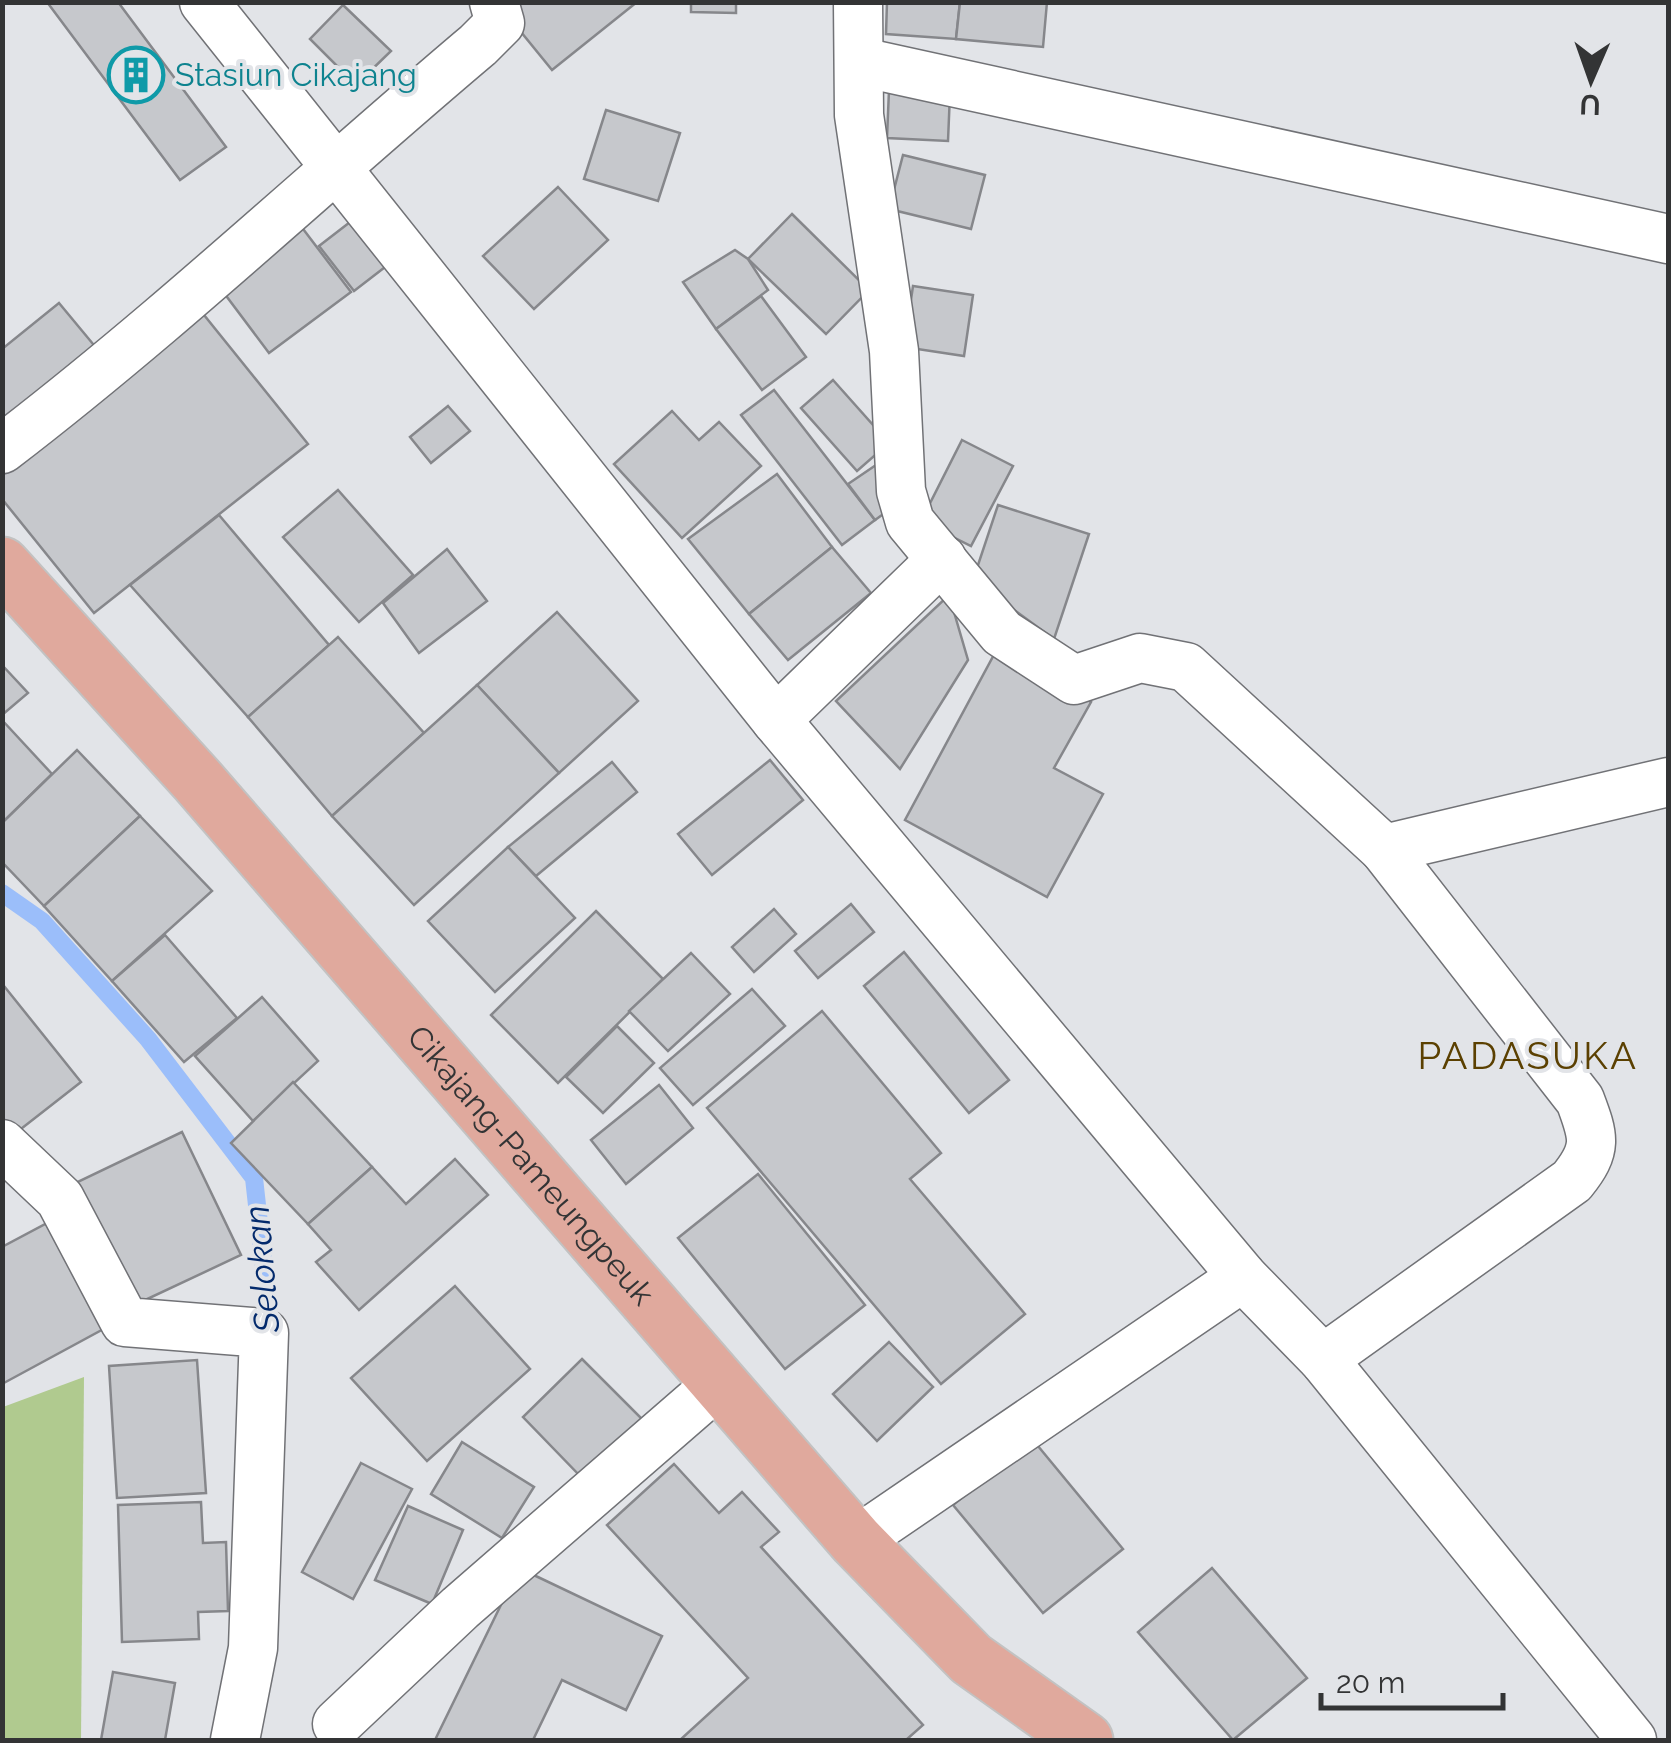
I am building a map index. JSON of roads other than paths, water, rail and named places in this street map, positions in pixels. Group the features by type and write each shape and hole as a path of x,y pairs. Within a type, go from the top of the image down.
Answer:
{"main road":[{"name":"Cikajang-Pameungpeuk","path":"2,565 198,780 856,1542 971,1659 1084,1740"}],"street":[{"path":"204,2 776,720 919,885 1243,1278 1323,1359 1632,1740"},
{"path":"2,448 99,375 500,23 494,2"},
{"path":"858,2 859,115 894,351 901,491 910,522 1002,632 1074,680 1140,658 1186,667 1384,849 1580,1100 1593,1133 1589,1161 1572,1181 1323,1359"},
{"path":"861,62 1668,238"},
{"path":"776,720 942,559"},
{"path":"1384,849 1668,782"},
{"path":"2,1144 60,1199 126,1322 264,1333 252,1648 235,1740"},
{"path":"856,1542 1243,1278"},
{"path":"337,1724 460,1608 718,1384"}],"waterway":[{"name":"Selokan","path":"2,893 42,921 148,1039 254,1178 271,1332"}],"place":[{"name":"Stasiun Cikajang","path":"136,75"}],"district":[{"name":"PADASUKA","path":"1528,1056"}]}
